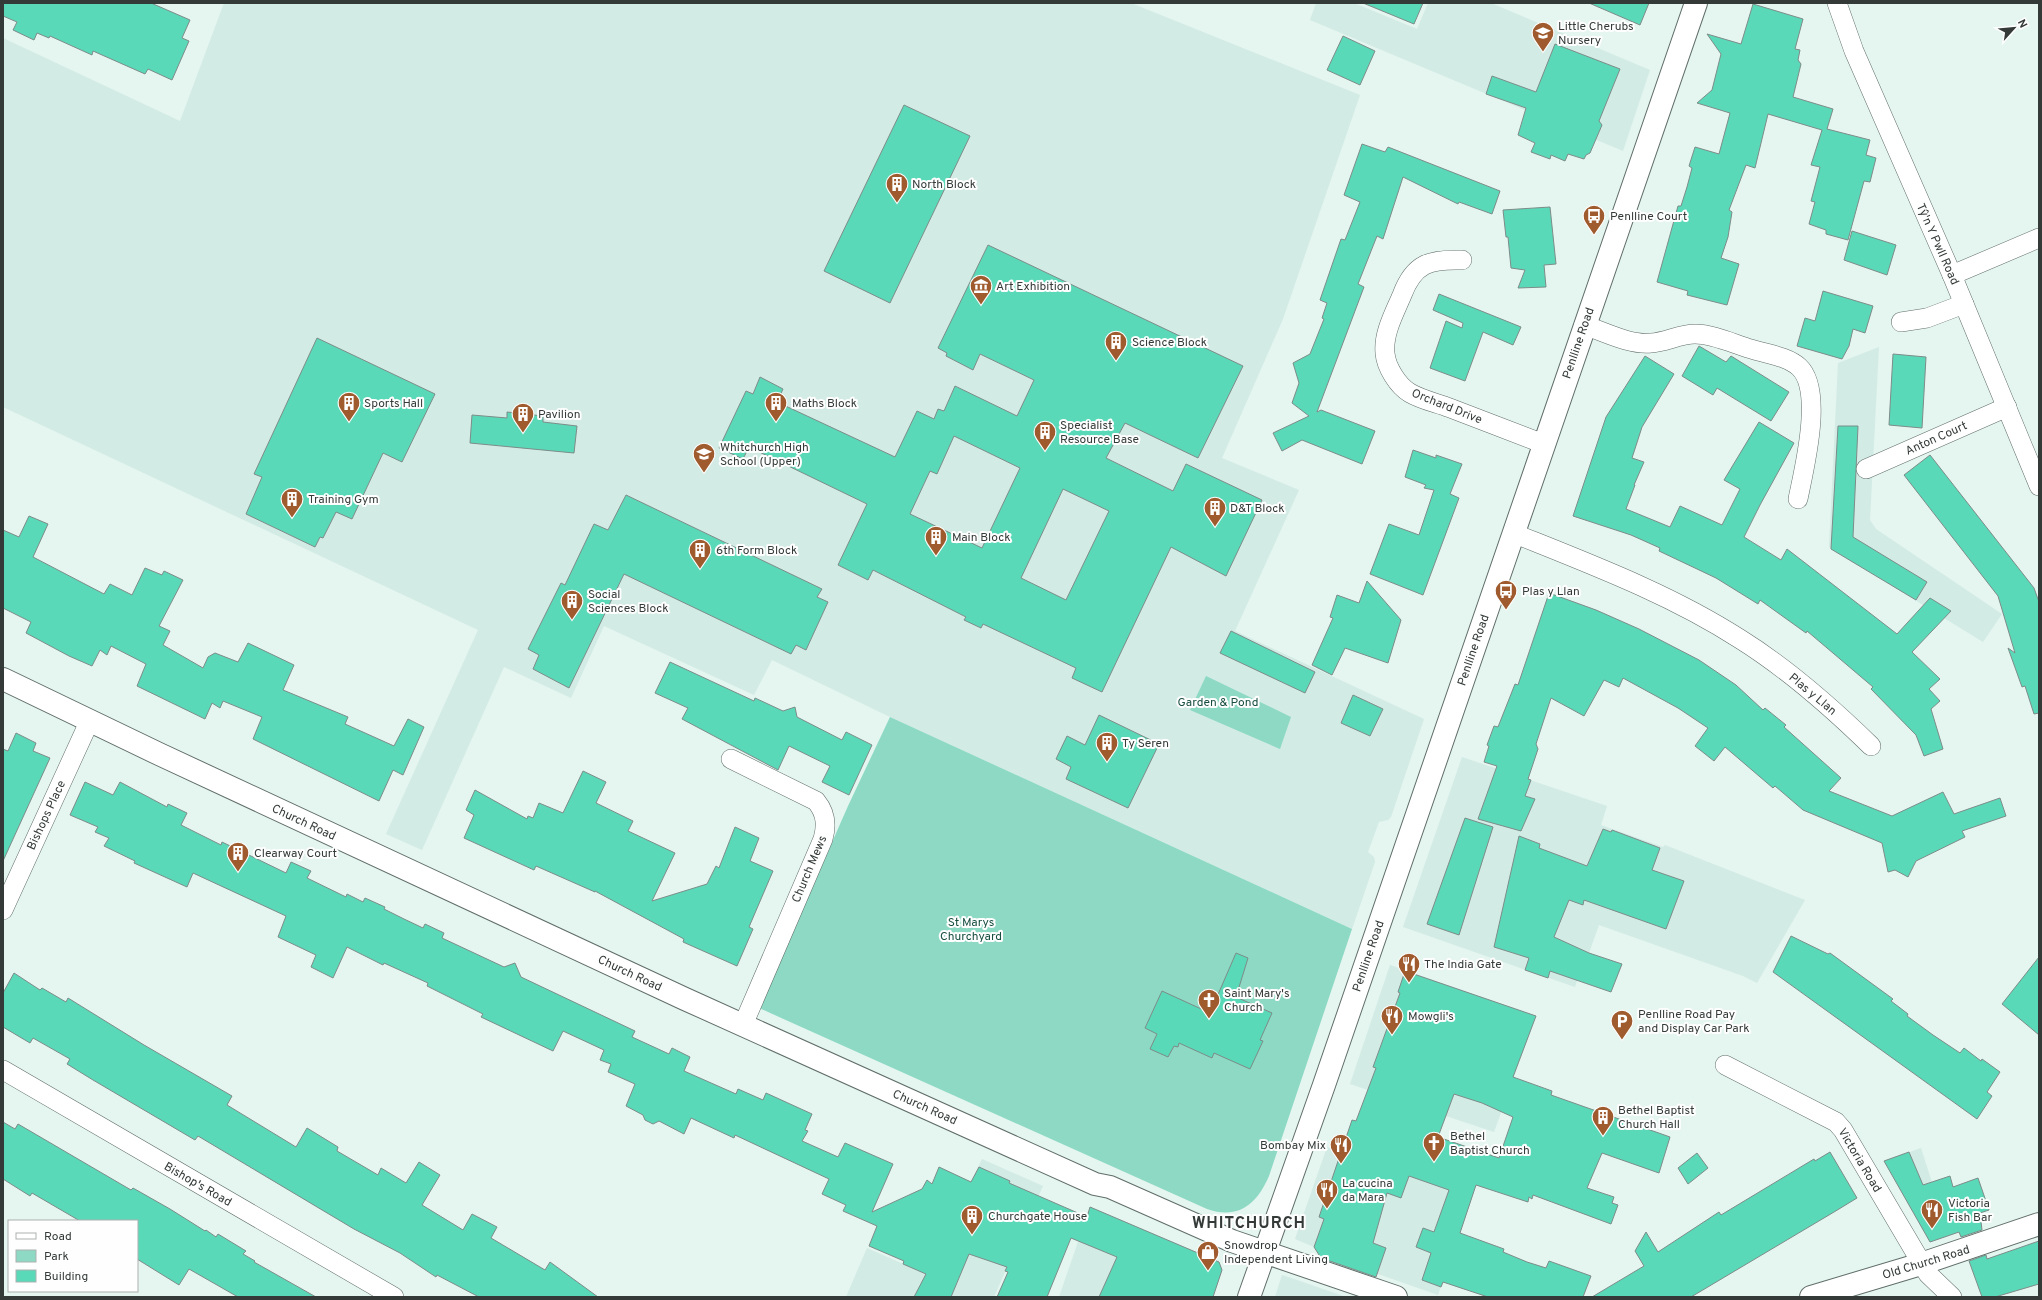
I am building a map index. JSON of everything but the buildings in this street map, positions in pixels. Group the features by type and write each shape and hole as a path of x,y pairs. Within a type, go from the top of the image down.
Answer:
{"street":[{"name":"Penlline Road","path":"1249,1297 1324,1085 1584,325 1696,3"},
{"name":"Tŷ'n Y Pwll Road","path":"1837,3 1854,50 1952,275 2039,486"},
{"path":"1952,275 2039,238"},
{"name":"Orchard Drive","path":"1462,260 1439,259 1424,266 1414,273 1407,283 1389,327 1385,353 1388,364 1393,375 1410,393 1544,444"},
{"path":"1902,322 1927,318 1964,304"},
{"path":"1584,325 1633,342 1643,343 1688,335 1704,335 1785,359 1799,368 1808,380 1810,438 1798,499"},
{"name":"Anton Court","path":"1866,469 2007,407"},
{"name":"Plas y Llan","path":"1513,533 1678,604 1741,639 1821,698 1871,746"},
{"name":"Church Road","path":"3,679 333,835 743,1025 1095,1184 1110,1187 1232,1241 1265,1251"},
{"name":"Bishops Place","path":"3,910 90,720"},
{"name":"Church Mews","path":"731,759 816,801 822,808 826,826 823,839 743,1025"},
{"name":"Victoria Road","path":"1725,1065 1836,1122 1843,1130 1921,1264 1928,1274 1952,1297"},
{"name":"Bishop's Road","path":"3,1070 394,1297"},
{"name":"Old Church Road","path":"1811,1297 1921,1264 2039,1224"},
{"path":"1265,1251 1396,1297"}],"shaded area":[{"name":"Whitchurch High School (Upper)","path":"224,3 1131,3 1360,95 1283,319 1222,458 1299,490 1235,631 1424,719 1391,817 1388,820 1379,822 1368,852 1374,857 1375,862 1352,929 890,717 772,660 754,695 604,626 571,698 504,667 422,850 386,834 478,630 3,407 3,38 180,121"},
{"path":"1316,3 1354,3 1417,29 1428,3 1491,3 1650,70 1623,151 1310,20"},
{"path":"1879,347 1870,520 1876,529 2002,614 1983,642 1829,547 1838,363"},
{"path":"1462,757 1607,806 1601,825 1663,847 1665,845 1805,900 1757,983 1743,976 1599,925 1589,953 1586,952 1575,987 1403,927"},
{"path":"1390,965 1536,1016 1494,1132 1350,1084"},
{"path":"1327,1147 1472,1198 1438,1295 1318,1253 1314,1247 1295,1239"},
{"path":"1921,1148 1949,1236 1930,1242 1884,1161"},
{"path":"982,1159 1043,1186 994,1297 846,1297 867,1248 926,1274"},
{"path":"1090,1207 1219,1262 1222,1270 1213,1297 1059,1297"},
{"path":"1282,1275 1303,1282 1346,1297 1275,1297"}],"green space":[{"name":"Garden & Pond","path":"1206,676 1291,717 1280,749 1190,710"},
{"name":"St Marys Churchyard","path":"890,717 1352,929 1269,1176 1259,1195 1252,1202 1237,1211 1218,1212 1207,1209 759,1008 848,806"}],"place":[{"name":"Little Cherubs Nursery","path":"1543,52"},
{"name":"North Block","path":"897,204"},
{"name":"Penlline Court","path":"1594,236"},
{"name":"Art Exhibition","path":"981,306"},
{"name":"Science Block","path":"1116,362"},
{"name":"Sports Hall","path":"349,422"},
{"name":"Maths Block","path":"776,422"},
{"name":"Pavilion","path":"523,434"},
{"name":"Specialist Resource Base","path":"1045,452"},
{"name":"Whitchurch High School (Upper)","path":"704,474"},
{"name":"Training Gym","path":"292,518"},
{"name":"D&T Block","path":"1215,528"},
{"name":"Main Block","path":"936,556"},
{"name":"6th Form Block","path":"700,570"},
{"name":"Plas y Llan","path":"1506,610"},
{"name":"Social Sciences Block","path":"572,620"},
{"name":"Ty Seren","path":"1107,762"},
{"name":"Clearway Court","path":"238,872"},
{"name":"The India Gate","path":"1409,984"},
{"name":"Saint Mary's Church","path":"1209,1020"},
{"name":"Mowgli's","path":"1392,1036"},
{"name":"Penlline Road Pay and Display Car Park","path":"1622,1040"},
{"name":"Bethel Baptist Church Hall","path":"1603,1136"},
{"name":"Bethel Baptist Church","path":"1434,1162"},
{"name":"Bombay Mix","path":"1341,1164"},
{"name":"La cucina da Mara","path":"1327,1210"},
{"name":"Victoria Fish Bar","path":"1932,1230"},
{"name":"Churchgate House","path":"972,1236"},
{"name":"Snowdrop Independent Living","path":"1208,1272"}],"district":[{"name":"WHITCHURCH","path":"1249,1222"}]}
